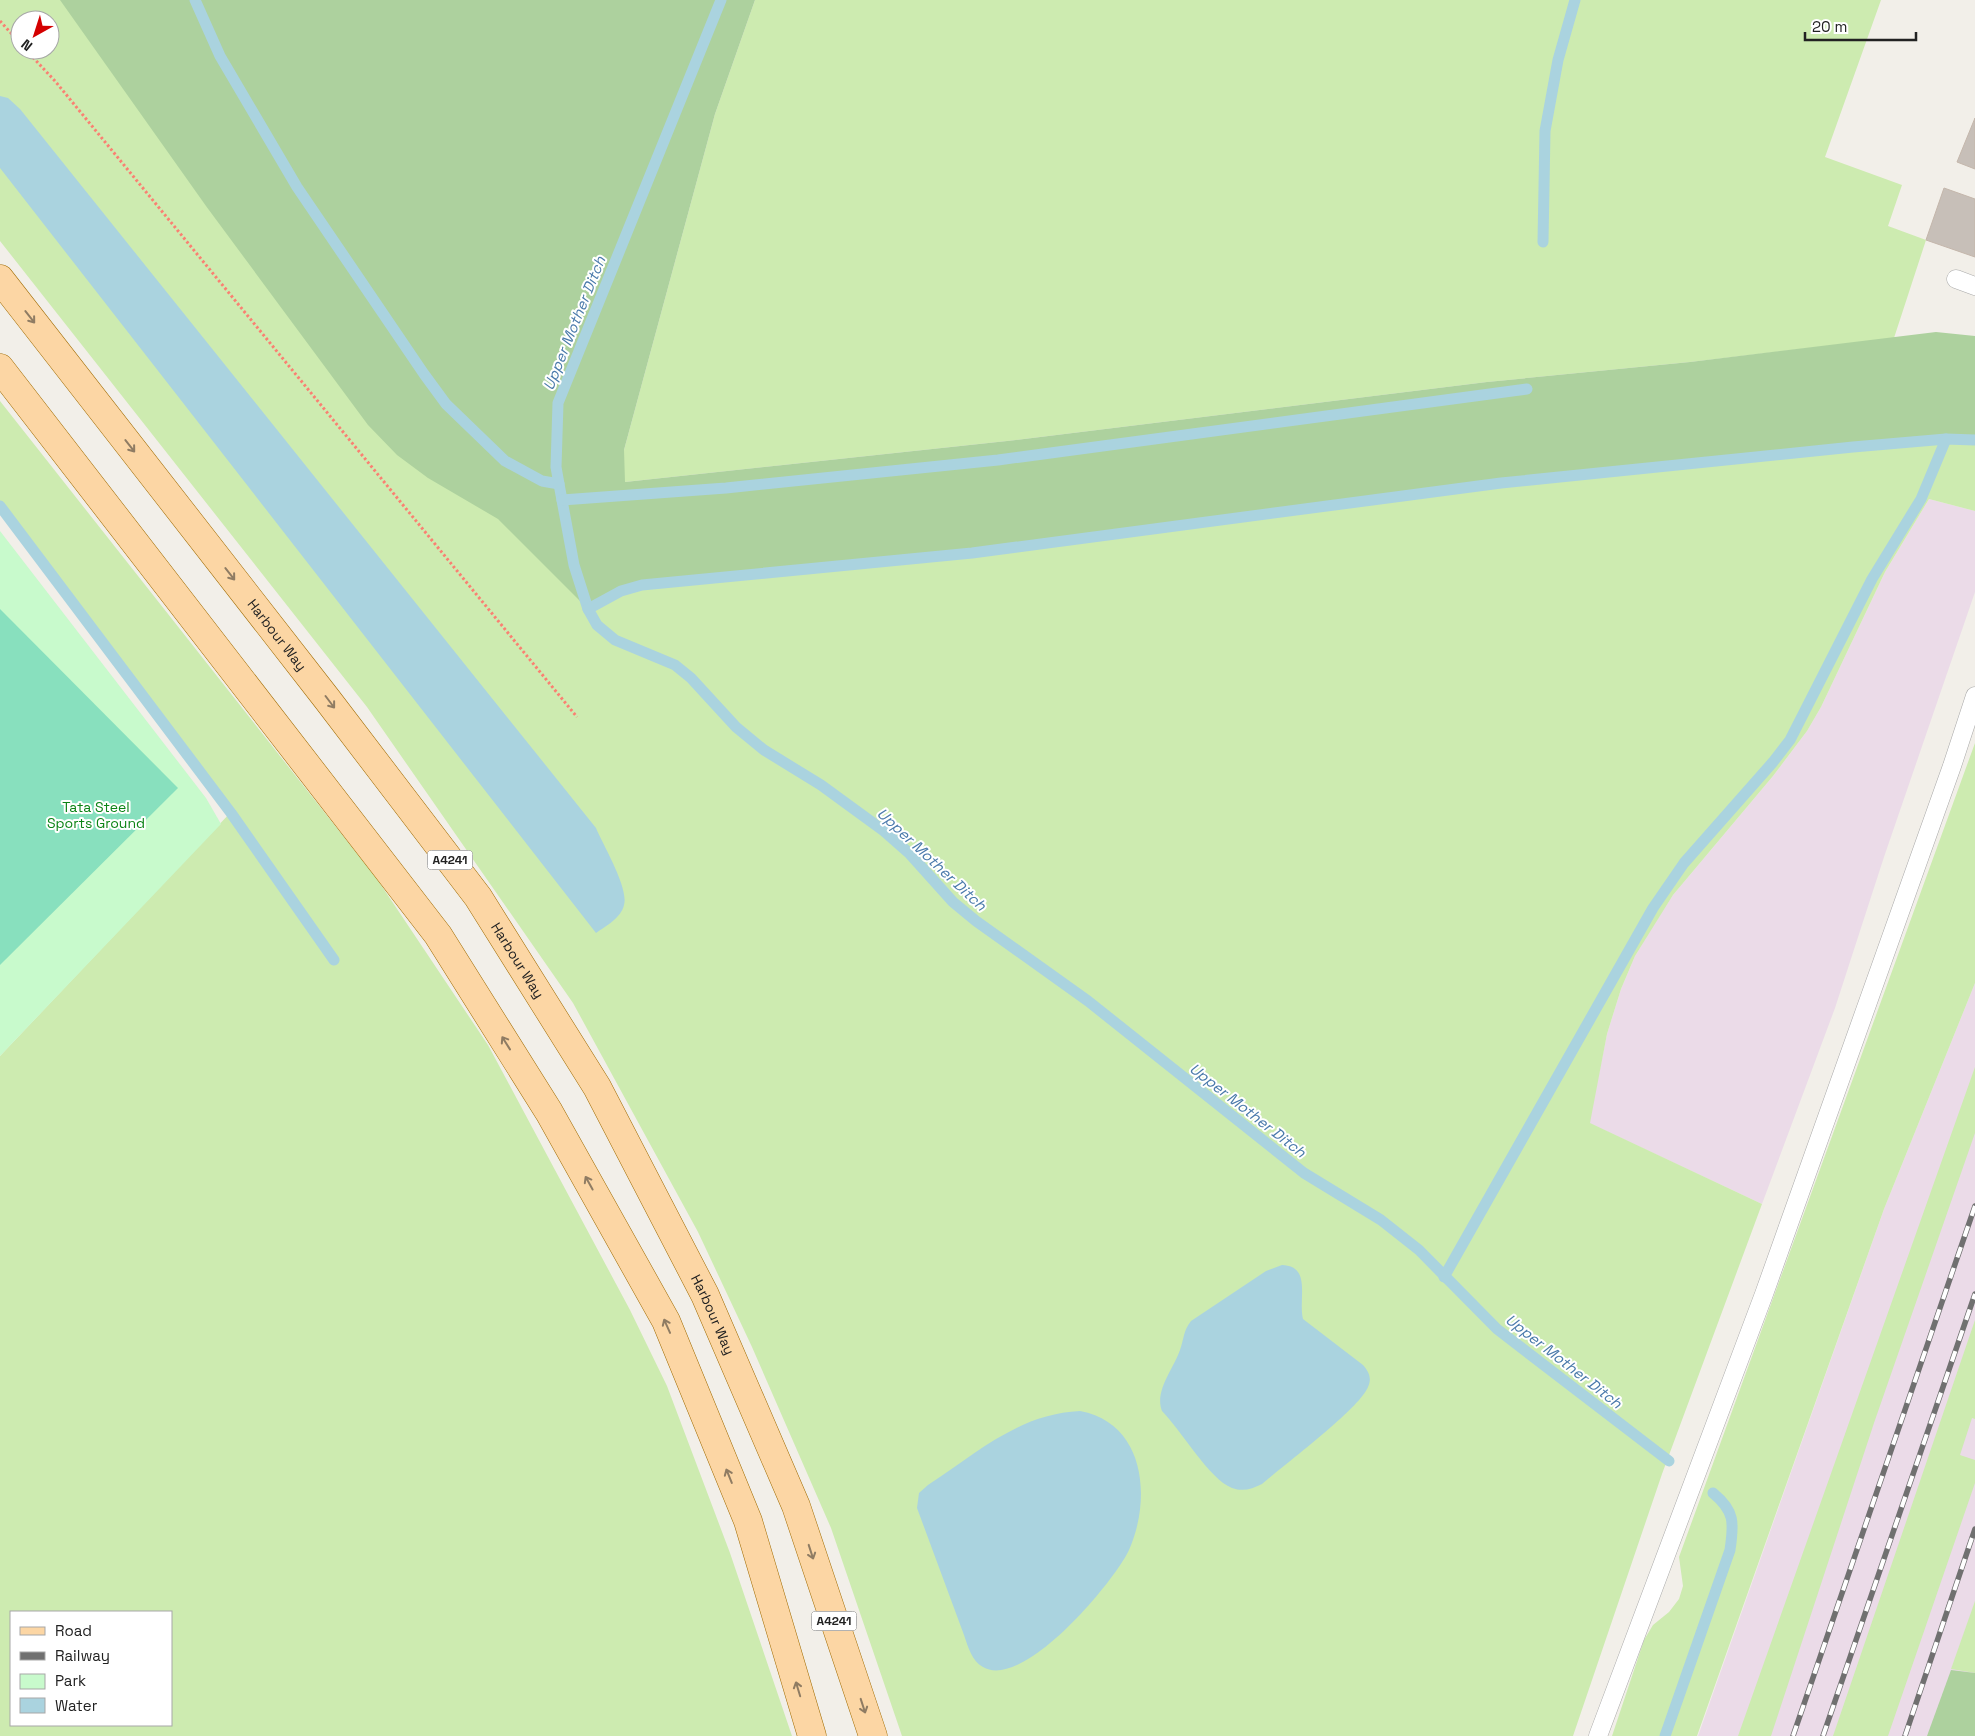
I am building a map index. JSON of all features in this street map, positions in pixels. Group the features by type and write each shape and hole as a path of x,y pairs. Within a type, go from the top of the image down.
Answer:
{"main road":[{"name":"Harbour Way","path":"0,279 327,699 478,897 596,1087 704,1296 796,1506 873,1736"},
{"path":"0,368 438,935 549,1112 666,1321 748,1521 812,1736"}],"lane":[{"path":"1956,279 1975,286"},
{"path":"1598,1736 1764,1294 1952,766 1975,696"}],"path":[{"path":"0,22 10,32"},
{"path":"35,60 577,717"}],"shaded area":[{"path":"1929,499 1975,511 1975,592 1884,857 1835,1008 1762,1204 1589,1123 1607,1034 1621,989 1635,956 1650,931 1673,895 1773,776 1807,731 1821,707 1885,572"},
{"path":"1975,983 1975,1736 1698,1736 1884,1209"}],"green space":[{"path":"0,0 141,0 624,450 715,114 755,0 1881,0 1825,157 1902,185 1888,226 1926,240 1894,338 1690,362 1487,382 1007,441 625,482 625,590 642,585 1039,544 1501,483 1853,447 1946,439 1975,440 1975,511 1929,499 1885,572 1821,707 1807,731 1773,776 1673,895 1635,956 1621,989 1607,1034 1590,1123 1762,1204 1662,1474 1573,1736 902,1736 831,1528 752,1347 698,1232 573,1003 367,707 0,241"},
{"path":"60,0 755,0 715,114 624,450 625,482 1007,441 1487,382 1690,362 1936,332 1975,336 1975,440 1946,439 1853,447 1501,483 972,553 642,585 621,591 588,609 498,519 428,478 397,455 368,425 206,206"},
{"path":"0,401 377,879 488,1045 630,1310 667,1386 730,1553 792,1736 0,1736 0,1056 231,812 0,506"},
{"name":"Tata Steel Sports Ground","path":"0,531 206,798 221,824 0,1056"},
{"path":"0,609 178,788 0,965"},
{"path":"1975,743 1975,983 1884,1209 1697,1736 1612,1736 1644,1640 1653,1625 1669,1612 1679,1599 1683,1586 1679,1557"},
{"path":"1975,1067 1975,1133 1874,1423 1771,1736 1738,1736"},
{"path":"1975,1320 1975,1419 1972,1418 1960,1455 1975,1460 1975,1483 1888,1736 1833,1736"},
{"path":"1975,1601 1975,1673 1951,1669"},
{"path":"1951,1670 1975,1673 1975,1736 1927,1736"}],"water":[{"path":"0,96 8,98 20,109 596,828 619,878 625,898 620,914 596,933 0,168"},
{"path":"1282,1265 1291,1267 1301,1277 1303,1319 1363,1365 1367,1370 1370,1381 1362,1396 1351,1408 1303,1451 1262,1484 1240,1490 1223,1483 1205,1465 1162,1411 1161,1396 1180,1350 1186,1328 1191,1321 1266,1271"},
{"path":"1080,1411 1102,1418 1118,1430 1130,1447 1138,1466 1141,1486 1140,1508 1136,1530 1129,1550 1120,1565 1087,1607 1043,1649 1021,1663 1000,1670 983,1667 976,1661 969,1649 917,1508 919,1493 982,1448 1018,1427 1038,1419"}],"building":[{"path":"1975,118 1975,169 1957,162"},
{"path":"1944,188 1975,199 1975,257 1926,240"}],"waterway":[{"path":"195,0 220,56 297,187 446,404 505,461 542,481 559,484"},
{"name":"Upper Mother Ditch","path":"721,0 558,403 556,467 574,565 588,609 597,625 615,640 675,665 691,678 736,727 764,750 821,785 884,831 909,853 953,902 976,921 1088,1001 1304,1173 1381,1220 1419,1250 1497,1329 1669,1461"},
{"path":"1543,242 1545,131 1558,60 1575,0"},
{"path":"562,500 726,488 998,460 1527,389"},
{"path":"588,609 621,591 642,585 972,553 1501,483 1853,447 1946,439 1975,440"},
{"path":"1444,1277 1653,908 1684,863 1790,740 1872,579 1921,499 1946,439"},
{"path":"0,506 231,813 334,960"},
{"name":"Upper Mother Ditch","path":"1665,1736 1730,1550 1731,1518 1726,1506 1713,1493"}],"railway":[{"path":"1793,1736 1975,1206"},
{"path":"1823,1736 1975,1294"},
{"path":"1905,1736 1975,1529"}]}
